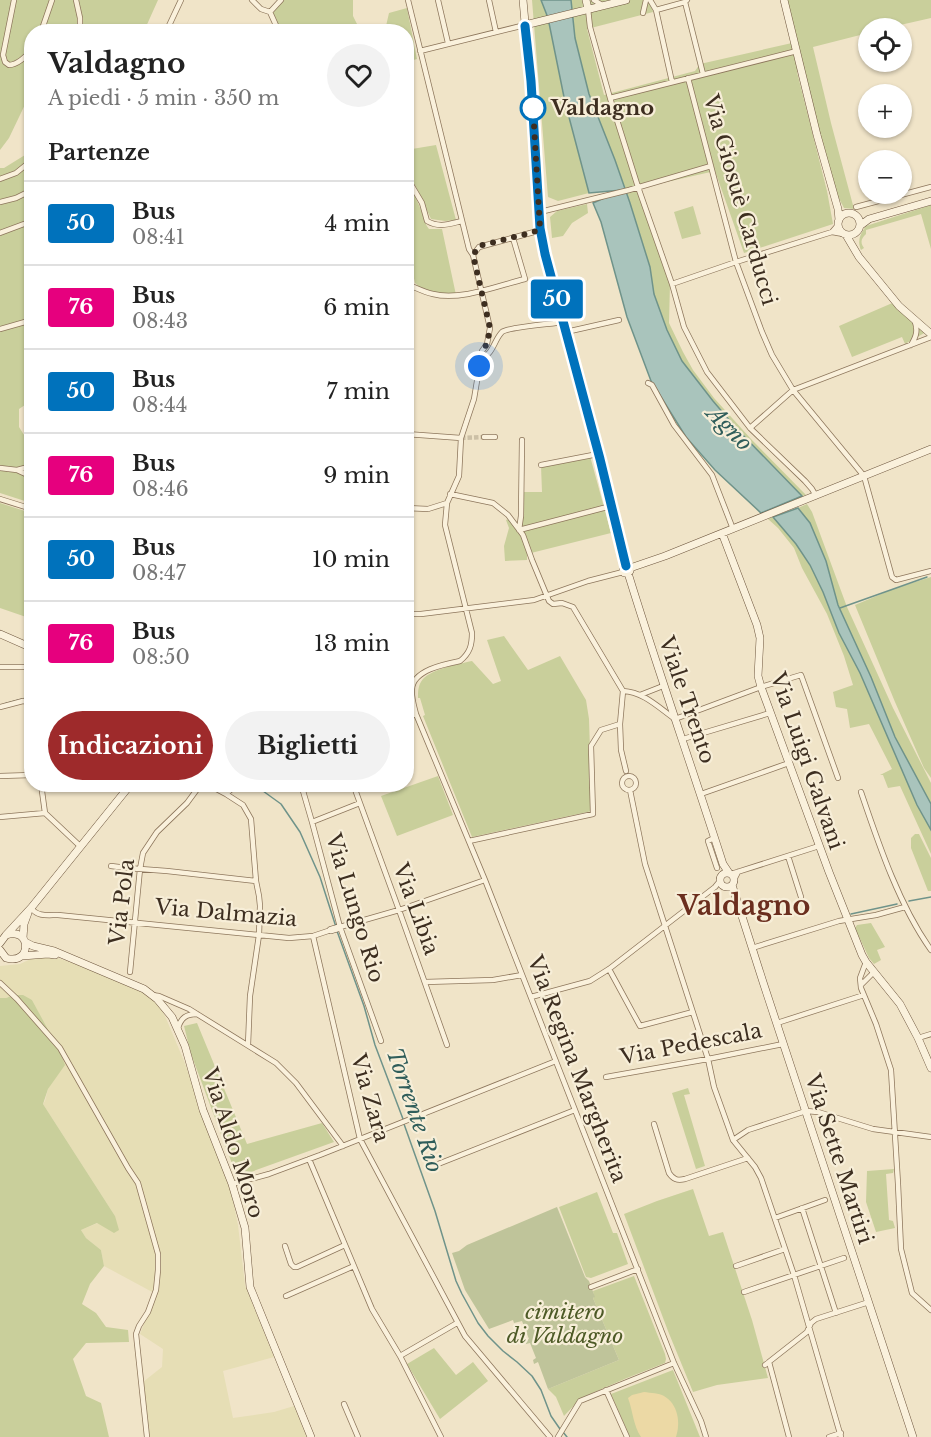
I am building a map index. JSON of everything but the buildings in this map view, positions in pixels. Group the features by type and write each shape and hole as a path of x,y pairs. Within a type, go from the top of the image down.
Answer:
{"street":[{"path":"14,0 3,55 5,62 9,65 15,65 24,57"},
{"path":"44,24 52,0"},
{"path":"76,0 80,24"},
{"path":"170,24 182,0"},
{"path":"252,0 261,9 270,12 275,24"},
{"path":"270,12 281,0"},
{"path":"408,0 414,24"},
{"path":"438,0 448,43"},
{"path":"489,0 496,33"},
{"name":"Viale Trento","path":"523,0 540,228 545,254 627,570 663,686 701,794 720,866"},
{"path":"586,0 590,27 610,98 672,284 684,327 707,372 750,428 805,481 816,496"},
{"path":"594,0 602,6"},
{"path":"420,51 626,0"},
{"path":"648,0 656,10 672,82"},
{"path":"644,13 648,0"},
{"path":"750,428 793,390 911,345 931,335 899,306 877,281 838,223 837,209 784,0"},
{"path":"656,10 686,1 703,74"},
{"path":"414,26 490,328 487,344 482,351 474,399 461,438 459,476 447,502 445,525 467,608 472,642 460,661 431,669 418,675 414,681"},
{"path":"610,98 797,51"},
{"name":"Via Giosuè Carducci","path":"688,78 736,262 772,355 793,390 864,476"},
{"path":"0,179 16,173 24,166"},
{"path":"540,212 629,190 711,166"},
{"path":"912,192 931,187"},
{"path":"414,190 422,203 427,221 433,225 441,226 462,221"},
{"path":"0,202 24,194"},
{"path":"860,221 931,201"},
{"path":"856,207 868,204"},
{"path":"901,204 903,210"},
{"path":"837,209 853,213 860,221"},
{"path":"832,232 846,213"},
{"path":"854,247 860,221"},
{"path":"0,233 24,224"},
{"path":"473,255 479,246 534,232 540,228"},
{"path":"672,284 832,232 845,235 856,234"},
{"path":"414,287 450,297 525,279 513,238"},
{"path":"566,332 619,320"},
{"path":"911,345 916,337 917,328 914,320"},
{"path":"0,329 24,322"},
{"path":"482,358 489,354 504,330 563,322"},
{"path":"648,382 652,385 674,425 712,475 733,529"},
{"path":"414,435 461,438"},
{"path":"484,437 495,437"},
{"path":"519,530 522,440"},
{"path":"414,614 534,600 627,570 931,449"},
{"path":"541,465 598,454"},
{"path":"0,468 24,473"},
{"path":"17,470 24,468"},
{"path":"864,476 892,577 896,580 931,571"},
{"path":"450,495 493,503 508,515 523,535 549,600 553,604 562,603 573,607 623,691 620,724 621,750 626,771"},
{"path":"0,499 24,506"},
{"path":"414,508 428,509 447,502"},
{"path":"519,530 611,506"},
{"name":"Via Luigi Galvani","path":"722,533 757,625 760,638 758,676 760,687 848,921 866,962 900,1004 931,1068"},
{"path":"0,634 24,644"},
{"path":"0,667 24,667"},
{"path":"623,691 640,695 675,719 760,687 801,675 838,778"},
{"path":"640,695 663,686"},
{"path":"0,707 24,701"},
{"name":"Via Regina Margherita","path":"414,703 416,714 485,880 674,1363 706,1437"},
{"path":"683,739 770,713"},
{"path":"469,841 593,814 591,746 601,730 620,724"},
{"path":"701,794 789,763"},
{"path":"0,776 24,775"},
{"path":"630,790 645,864 708,1059 714,1087 734,1140 761,1178 810,1326 841,1435 829,1437"},
{"path":"42,792 45,813 81,847"},
{"path":"2,939 31,908 125,792"},
{"name":"Via Pola","path":"130,972 142,853 157,832 195,792"},
{"path":"222,792 243,805 251,819 259,896 259,935 250,996 248,1045"},
{"name":"Via Lungo Rio","path":"303,792 336,928 381,1041"},
{"name":"Via Libia","path":"356,792 447,1045"},
{"path":"861,792 905,907 921,938 931,950"},
{"path":"312,822 360,803"},
{"path":"0,817 45,813"},
{"path":"531,997 590,981 728,881 819,846"},
{"path":"788,856 801,897"},
{"path":"111,866 256,881"},
{"name":"Via Sette Martiri","path":"720,866 728,881 752,948 913,1437"},
{"name":"Via Dalmazia","path":"42,915 289,938 313,936 399,910 485,880"},
{"path":"752,948 839,921 848,921 905,907"},
{"path":"31,908 42,915"},
{"path":"22,956 26,949 24,922 31,908"},
{"path":"24,922 42,915"},
{"path":"2,939 15,933 33,946 54,951 189,1009 276,1063 296,1083 343,1146"},
{"name":"Via Zara","path":"313,936 360,1139 457,1323 550,1437"},
{"path":"1,954 10,960 22,956 48,954 72,959"},
{"path":"866,962 860,978 861,985 891,1070 901,1249 904,1267 912,1293 931,1310"},
{"path":"609,969 640,1026 693,1012"},
{"path":"861,985 874,972"},
{"path":"425,982 493,980 522,975"},
{"path":"0,983 60,1048 138,1183 155,1240 158,1262 156,1290 136,1334 147,1437"},
{"name":"Via Aldo Moro","path":"152,995 167,1010 185,1046 203,1110 232,1184 245,1228 250,1287 311,1437"},
{"path":"777,1023 864,995"},
{"path":"178,1028 186,1016 197,1014"},
{"path":"918,1038 931,1034"},
{"name":"Via Pedescala","path":"606,1077 783,1044"},
{"path":"232,1184 269,1174 309,1159 556,1061"},
{"path":"428,1168 575,1110"},
{"path":"734,1140 748,1130 806,1111 818,1112 873,1129 931,1137"},
{"path":"654,1124 669,1173 673,1178 685,1179 748,1158"},
{"path":"309,1159 372,1308 400,1356 441,1437"},
{"path":"774,1218 825,1200"},
{"path":"802,1208 836,1313"},
{"path":"285,1246 291,1264 297,1267 345,1245"},
{"path":"736,1266 785,1249"},
{"path":"744,1292 844,1258"},
{"path":"286,1296 354,1266"},
{"path":"591,1287 638,1269"},
{"path":"789,1437 767,1364 807,1332 816,1319 869,1302"},
{"path":"400,1356 457,1323"},
{"path":"559,1436 580,1401 674,1363"},
{"path":"606,1390 627,1437"},
{"path":"344,1404 357,1437"}],"shaded area":[{"path":"52,956 139,988 155,999 165,1016 232,1187 245,1285 274,1357 223,1371 233,1418 274,1412 294,1406 307,1437 146,1437 143,1382 162,1367 163,1349 140,1334 156,1294 104,1266 101,1250 86,1238 81,1230 115,1216 43,1104 53,1080 45,1026 32,1000 14,995 0,998 0,966 20,964 33,958"}],"green space":[{"path":"0,0 158,0 147,24 24,24 24,107 9,138 0,150"},
{"path":"283,0 353,0 353,16 357,24 278,24 272,13"},
{"path":"532,0 541,0 548,18 565,102 589,193 558,201 548,197"},
{"path":"571,0 651,0 653,12 587,29 604,95 695,71 700,64 792,43 782,0 931,0 931,18 912,22 912,18 858,18 858,36 813,47 854,209 844,208 836,193 799,71 797,72 833,224 744,253 715,171 640,188 670,284 669,323 683,352 714,398 806,495 802,496 736,428 682,361 667,330 654,294 650,267 615,160 589,94 575,38"},
{"path":"407,8 410,24 386,24 389,13"},
{"path":"414,44 417,59 414,60"},
{"path":"436,145 456,220 431,219 414,183 414,149"},
{"path":"24,156 24,406 19,409 19,427 24,435 24,501 0,493 0,168 4,168"},
{"path":"414,195 429,229 442,229 456,295 421,288 415,283"},
{"path":"587,204 588,213 572,223 563,236 552,238 550,217 557,211"},
{"path":"931,205 931,249 921,214 866,230 862,241 864,248 861,250 860,238 866,226"},
{"path":"693,206 701,234 682,239 674,212"},
{"path":"897,301 926,332 905,344 902,337 852,357 839,326"},
{"path":"590,456 611,533 527,554 527,560 505,561 504,546 509,528 506,520 511,518 518,525 521,492 542,492 541,466"},
{"path":"0,503 24,511 24,616 0,608"},
{"path":"807,504 847,607 893,708 931,783 931,804 895,737 838,605 826,561 810,523 798,508"},
{"path":"773,517 810,565 823,592 839,633 860,673 917,805 931,830 931,854 900,786 888,788 883,775 880,775 892,769 869,724 850,728 847,709 836,707 833,692 853,685 844,656 827,614 794,548 768,519"},
{"path":"931,577 931,778 924,768 895,702 855,605 893,589"},
{"path":"504,636 528,670 560,656 586,700 589,719 592,811 472,837 423,716 425,715 420,698 418,698 419,688 423,679 432,672 472,661 493,684 501,681 487,640"},
{"path":"438,776 453,815 397,836 381,796 392,792 414,792 414,784"},
{"path":"919,834 931,858 931,891 928,891 911,848 911,838"},
{"path":"871,923 885,947 877,950 881,960 874,964 855,928 857,925"},
{"path":"23,995 32,1000 60,1052 65,1065 48,1089 43,1104 115,1216 119,1230 114,1233 97,1223 81,1230 86,1238 101,1250 104,1266 90,1284 82,1304 96,1313 106,1327 128,1330 129,1342 86,1343 73,1359 86,1396 101,1403 109,1437 0,1437 0,998"},
{"path":"197,1023 247,1144 322,1123 334,1142 237,1177 191,1054 184,1026"},
{"path":"688,1088 690,1094 684,1095 705,1166 696,1169 672,1093"},
{"path":"894,1169 893,1173 886,1174 889,1220 893,1221 895,1228 876,1232 866,1202 867,1171"},
{"path":"693,1189 709,1236 723,1232 768,1378 717,1385 693,1392 668,1331 624,1214"},
{"path":"597,1192 613,1233 617,1233 628,1264 591,1278 586,1277 559,1207"},
{"name":"cimitero di Valdagno","path":"557,1207 585,1277 589,1281 595,1297 593,1298 619,1360 548,1389 538,1362 534,1364 533,1360 536,1358 530,1343 526,1344 525,1341 529,1339 522,1321 514,1323 513,1320 489,1329 465,1290 452,1253"},
{"path":"634,1276 665,1354 665,1363 581,1398 564,1416 556,1397 548,1389 619,1360 593,1298 593,1291"},
{"path":"434,1348 456,1375 473,1362 488,1381 440,1419 407,1364"},
{"path":"673,1370 700,1437 630,1437 611,1394"}],"sand":[{"path":"644,1392 662,1395 669,1399 677,1414 676,1437 641,1437 636,1428 628,1398"}],"water":[{"name":"Agno","path":"541,0 571,0 575,38 589,94 630,203 650,267 654,294 667,330 682,361 736,428 802,496 761,513 715,470 686,437 651,381 627,317 601,222 593,203 622,190 589,193 565,102 548,18"},
{"path":"798,508 810,523 826,561 838,605 895,737 931,804 931,830 917,805 810,565 773,517"}],"waterway":[{"path":"840,608 927,577"},
{"name":"Torrente Rio","path":"4,704 24,699"},
{"name":"Torrente Rio","path":"264,792 281,804 300,832 320,877 336,927"},
{"path":"909,901 931,897"},
{"path":"851,914 897,904"},
{"name":"Torrente Rio","path":"337,931 364,1006 375,1045 403,1119"},
{"name":"Torrente Rio","path":"404,1124 462,1294 488,1336 532,1376 541,1390 551,1416 560,1429"},
{"name":"Torrente Rio","path":"563,1432 567,1437"}],"tunnel":[{"path":"461,438 484,437"}],"bus line":[{"name":"50","path":"525,26 531,81 540,228 626,566"}],"place":[{"name":"Valdagno","path":"533,108"}],"district":[{"name":"Valdagno","path":"744,906"}],"route":[{"path":"479,366 490,328 473,255 479,246 504,241 540,228 533,108"}]}
